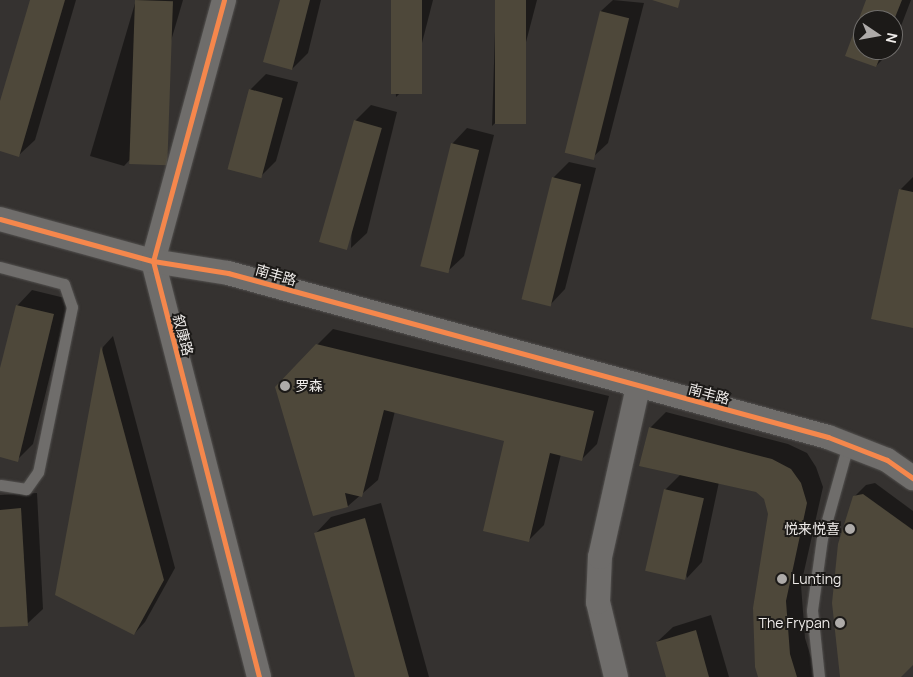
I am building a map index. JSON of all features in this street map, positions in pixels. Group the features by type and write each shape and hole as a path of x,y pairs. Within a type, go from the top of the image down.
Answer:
{"street":[{"name":"叙康路","path":"224,0 153,261 259,677"},
{"name":"南丰路","path":"0,218 153,261 228,273 848,445 887,460 913,478"},
{"path":"616,677 598,602 600,557 638,387"}],"lane":[{"path":"0,267 64,284 72,307 38,472 26,490 0,485"},
{"path":"819,677 812,610 822,538 848,445"}],"building":[{"path":"30,0 65,0 19,157 0,151 0,101"},
{"path":"135,0 173,1 167,165 129,164"},
{"path":"280,0 310,0 292,70 263,62"},
{"path":"391,0 422,0 422,94 391,94"},
{"path":"495,0 526,0 526,124 495,124"},
{"path":"652,0 680,0 678,8"},
{"path":"866,0 902,0 898,10 862,10"},
{"path":"600,11 629,18 594,160 565,153"},
{"path":"853,35 853,59 845,56"},
{"path":"856,60 879,60 876,67"},
{"path":"249,89 283,98 261,178 228,169"},
{"path":"354,120 382,128 347,250 319,242"},
{"path":"451,143 479,150 448,273 420,266"},
{"path":"552,177 581,184 551,307 522,299"},
{"path":"899,189 913,192 913,328 871,319"},
{"path":"16,305 54,314 18,462 0,457 0,368"},
{"path":"316,344 594,411 582,461 550,453 529,542 483,531 504,441 384,410 362,497 345,493 348,507 313,516 275,387"},
{"path":"101,346 164,580 134,635 55,595"},
{"path":"649,427 772,459 791,469 801,483 807,503 786,601 790,654 797,677 758,677 755,667 753,608 768,514 764,499 756,492 639,466"},
{"path":"664,489 704,498 685,580 645,571"},
{"path":"863,494 913,530 913,665 901,677 840,677 832,603 838,544 853,496"},
{"path":"21,508 28,626 0,627 0,510"},
{"path":"365,518 409,677 355,677 314,533"},
{"path":"696,630 709,677 666,677 656,642"}],"cycle path":[{"path":"224,0 153,261 259,677"},
{"path":"0,219 153,261 228,273 828,437 887,460 913,478"}],"place":[{"name":"罗森","path":"285,386"},
{"name":"悦来悦喜","path":"850,529"},
{"name":"Lunting","path":"782,579"},
{"name":"The Frypan","path":"840,623"}]}
